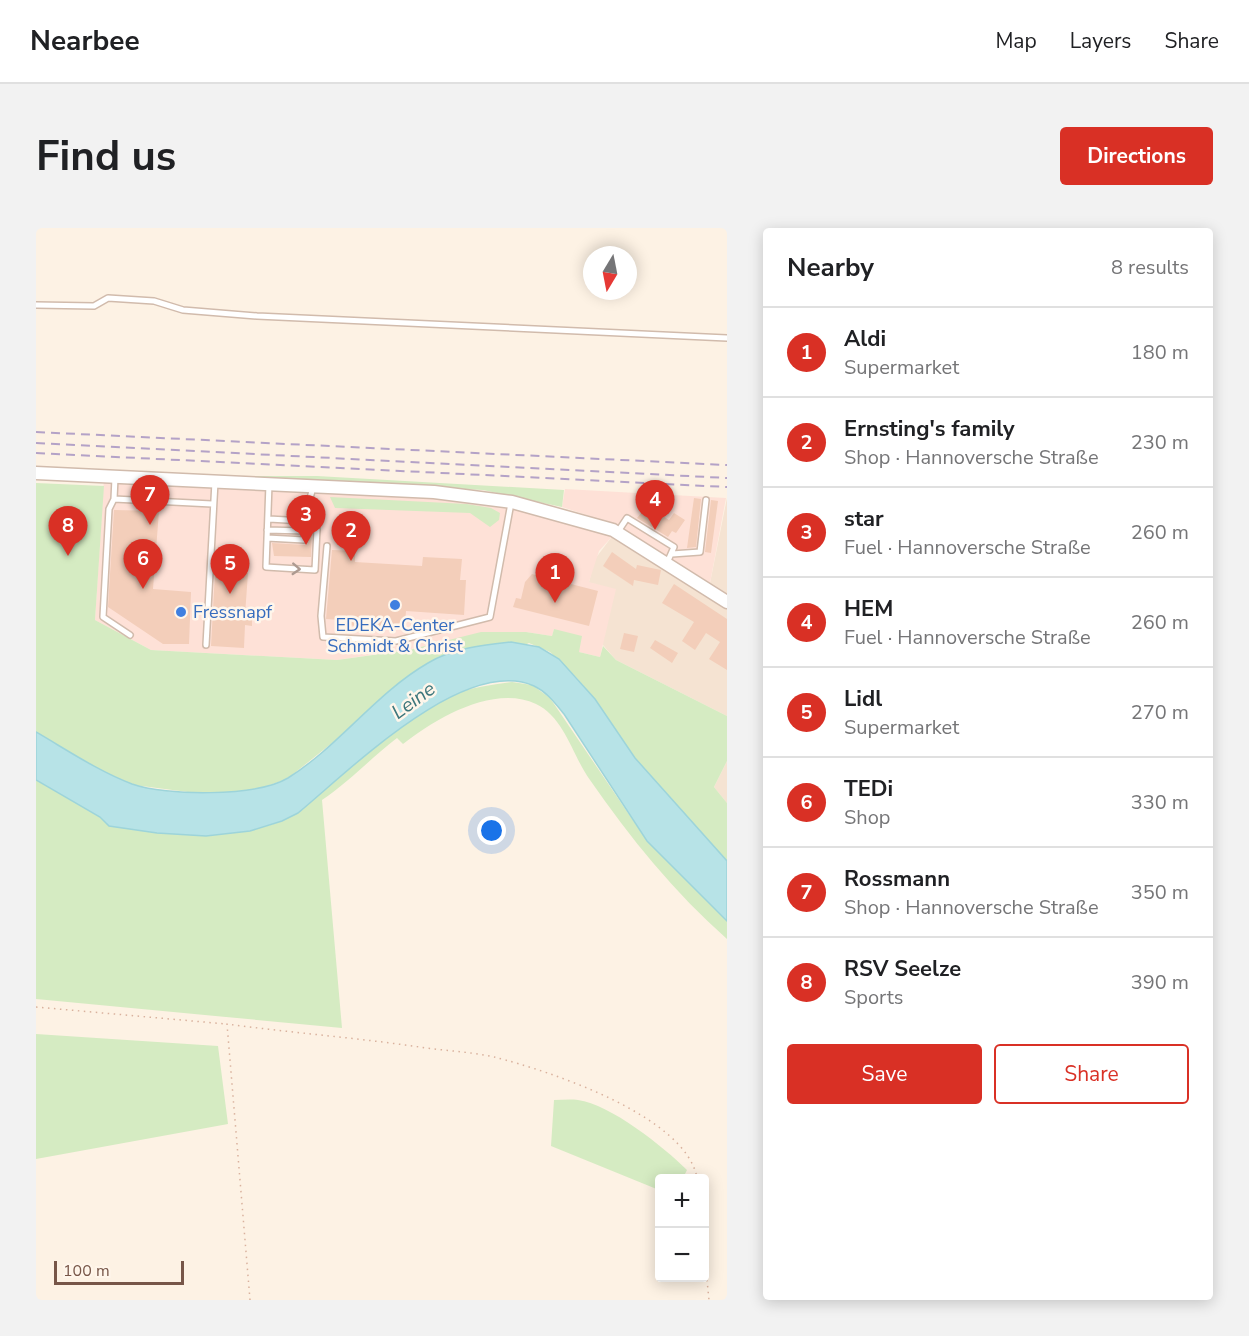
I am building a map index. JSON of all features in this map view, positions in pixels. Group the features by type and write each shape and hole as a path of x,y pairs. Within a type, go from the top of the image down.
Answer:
{"street":[{"path":"36,473 434,492 512,502 617,533 670,559 727,602"}],"lane":[{"path":"36,305 94,306 108,298 154,301 183,310 257,316 727,338"},
{"path":"115,476 114,499 109,509 104,616 130,635"},
{"path":"206,645 215,482"},
{"path":"269,484 266,567 315,570 317,530 304,521 269,519"},
{"path":"267,538 304,540 304,521 313,486"},
{"path":"114,499 212,504"},
{"path":"670,559 699,552 706,500"},
{"path":"327,546 321,616 323,637 396,640 490,617 512,502"},
{"path":"617,533 627,518 674,547 670,559"},
{"path":"267,530 304,531"}],"path":[{"path":"36,1007 227,1024 494,1057 566,1080 632,1110 668,1133 687,1150 695,1163 697,1174"},
{"path":"227,1024 250,1300"},
{"path":"708,1282 709,1300"}],"shaded area":[{"path":"104,477 483,498 616,530 590,516 562,507 565,489 726,498 710,583 618,530 599,551 589,582 616,589 600,657 579,652 554,629 552,636 526,632 337,660 151,650 95,620"},
{"path":"727,498 727,716 616,660 603,645 589,582 595,559 617,530 710,583"},
{"path":"727,761 727,803 714,787"}],"green space":[{"path":"317,476 564,490 562,507 483,490 234,477"},
{"path":"36,483 104,486 95,620 151,650 337,660 409,650 481,632 526,632 552,636 554,629 582,636 579,652 600,657 603,646 616,660 727,716 727,761 714,787 727,803 727,861 635,758 595,699 576,677 550,652 529,643 337,739 287,779 258,789 231,792 188,792 134,785 102,771 36,732"},
{"path":"330,497 467,504 491,508 500,513 499,520 490,527 470,513 335,508"},
{"path":"512,682 532,685 550,698 647,841 727,921 727,939 671,884 637,844 590,780 554,718 536,704 520,699 502,698 466,707 432,724 403,744 397,738 322,800 342,1028 36,999 36,780 100,817 109,826 196,834 217,834 260,828 282,821 385,736 430,707 467,690"},
{"path":"36,1034 218,1046 228,1124 36,1159"},
{"path":"554,1100 575,1100 605,1109 636,1128 687,1170 685,1174 655,1174 655,1188 551,1146"}],"water":[{"name":"Leine","path":"511,642 539,647 559,659 595,699 635,758 727,861 727,921 647,841 564,714 547,695 534,686 506,681 475,687 442,702 408,722 298,813 282,821 250,831 206,836 157,833 109,826 100,817 36,780 36,732 107,773 147,788 211,793 255,789 274,784 307,765 391,689 428,663 458,651"}],"building":[{"path":"694,498 701,499 696,547 687,548"},
{"path":"711,500 718,501 711,553 705,552"},
{"path":"647,506 669,520 674,513 685,520 676,533 672,531 668,537 637,518"},
{"path":"114,510 159,511 153,589 191,592 189,644 163,644 108,607"},
{"path":"309,533 312,533 311,557 274,556 272,543 306,545"},
{"path":"332,550 355,551 355,562 422,566 423,557 462,559 460,580 466,580 464,615 406,611 405,624 397,624 397,628 342,625 342,620 326,619"},
{"path":"612,552 636,569 637,565 661,570 658,585 634,580 633,586 603,566"},
{"path":"215,572 248,573 245,615 252,616 252,626 245,625 244,648 211,646"},
{"path":"532,574 598,591 589,626 513,607 516,598 521,599 525,582"},
{"path":"674,584 727,619 727,670 709,659 720,642 706,633 695,650 682,641 694,622 662,603"},
{"path":"624,633 638,636 634,652 620,649"},
{"path":"655,640 678,653 672,663 650,648"}],"railway":[{"path":"36,432 727,465"},
{"path":"36,443 727,478"},
{"path":"36,453 727,487"}],"place":[{"name":"Rossmann","path":"150,525"},
{"name":"HEM","path":"655,530"},
{"name":"star","path":"306,545"},
{"name":"RSV Seelze","path":"68,556"},
{"name":"Ernsting's family","path":"351,561"},
{"name":"TEDi","path":"143,589"},
{"name":"Lidl","path":"230,594"},
{"name":"Aldi","path":"555,603"},
{"name":"EDEKA-Center Schmidt & Christ","path":"395,605"},
{"name":"Fressnapf","path":"181,612"}]}
